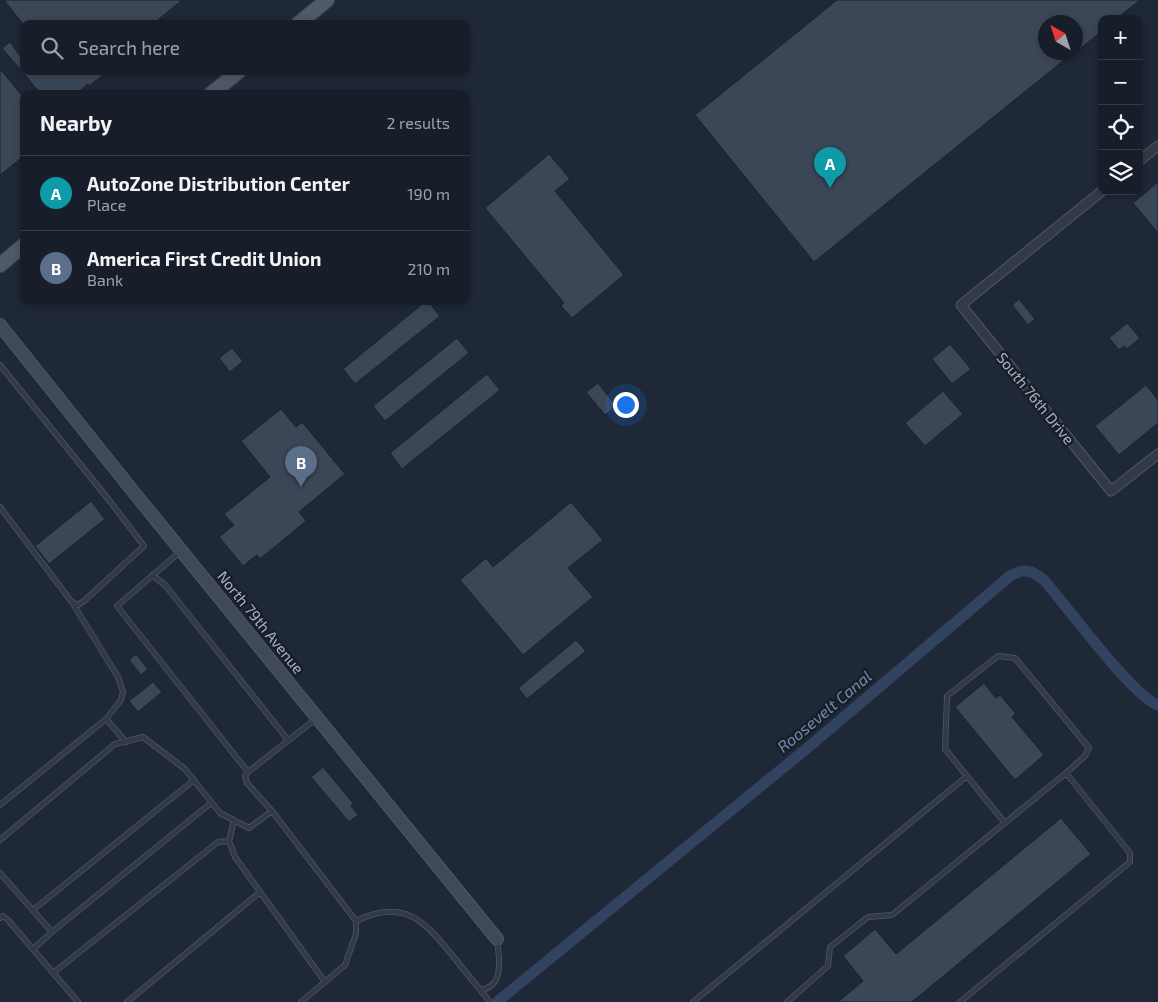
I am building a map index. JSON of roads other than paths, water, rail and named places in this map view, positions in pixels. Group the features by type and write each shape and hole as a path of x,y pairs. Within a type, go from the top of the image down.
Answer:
{"main road":[{"path":"303,20 327,0"},
{"path":"216,90 234,75"},
{"path":"0,265 20,248"}],"street":[{"path":"1143,158 1158,146"},
{"name":"South 76th Drive","path":"1098,194 961,306 1111,491 1158,454"},
{"name":"North 79th Avenue","path":"0,325 497,939"}],"lane":[{"path":"0,365 103,492 144,546 84,601 78,604 71,600"},
{"path":"0,507 71,600 122,686 123,692 121,700 106,719 0,805"},
{"path":"182,551 117,606 248,772"},
{"path":"152,575 165,585 288,740"},
{"path":"787,1002 828,966 830,947 868,918 892,915 1066,773 1085,756 1090,748 1015,658 998,656 947,696 945,749 1004,823"},
{"path":"301,1002 345,965 356,934 356,921 272,811 248,783 245,776 318,717"},
{"path":"106,719 126,742"},
{"path":"0,840 115,744 143,737 186,769 220,813 250,828 272,811"},
{"path":"960,1002 1130,862 1130,853 1066,773"},
{"path":"693,1002 967,776"},
{"path":"33,910 194,780"},
{"path":"33,949 212,803"},
{"path":"234,820 229,841 235,857 325,982"},
{"path":"53,973 218,842 229,841"},
{"path":"0,873 52,932"},
{"path":"127,1002 260,892"},
{"path":"0,910 78,1002"},
{"path":"356,921 370,914 392,911 417,918 432,930 489,1000"},
{"path":"0,918 3,916 8,920"},
{"path":"481,990 487,989 496,981 500,969 497,939"}],"waterway":[{"name":"Roosevelt Canal","path":"497,1002 811,745 1015,573 1027,571 1044,580 1116,668 1147,698 1158,705"}],"place":[{"name":"AutoZone Distribution Center","path":"830,188"},
{"name":"America First Credit Union","path":"301,487"}]}
